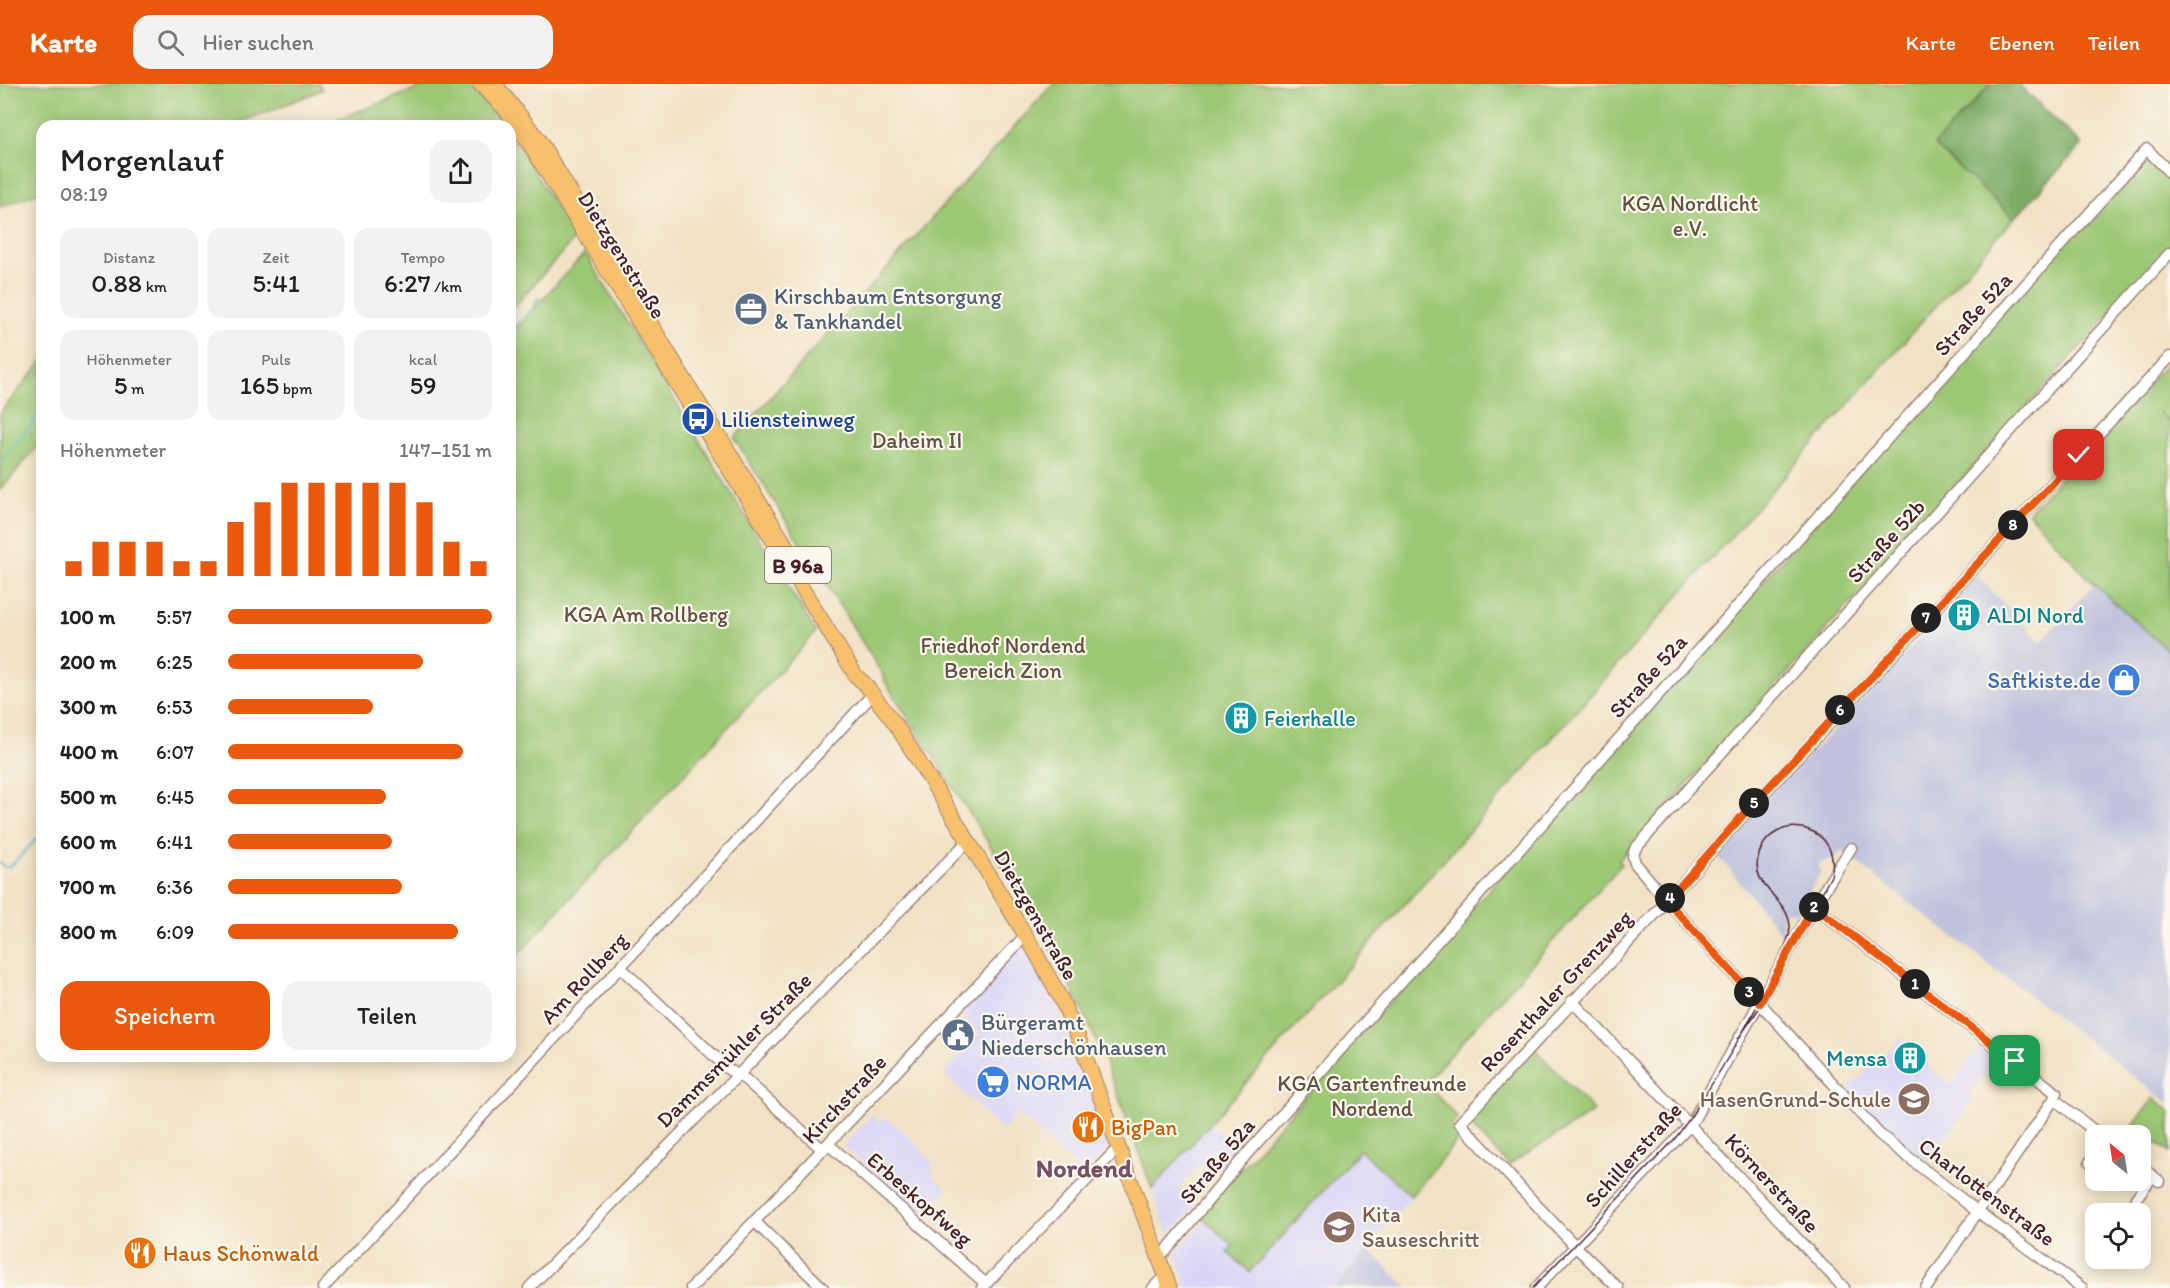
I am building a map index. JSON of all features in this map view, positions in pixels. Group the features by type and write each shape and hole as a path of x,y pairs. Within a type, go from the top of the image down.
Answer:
{"main road":[{"name":"Dietzgenstraße","path":"480,84 513,120"},
{"name":"Dietzgenstraße","path":"495,84 537,136 591,236"},
{"name":"Dietzgenstraße","path":"516,124 591,236 723,451 856,676 869,689 896,725 1025,936 1074,1026 1169,1283"}],"street":[{"name":"Straße 52a","path":"1158,1254 1166,1251 1245,1156 2147,149 2170,173"},
{"name":"Straße 52b","path":"1633,856 1635,849 2170,253"},
{"name":"Rosenthaler Grenzweg","path":"1576,1246 1460,1123 1667,901 1749,808 2170,357"},
{"name":"Am Rollberg","path":"322,1288 620,968 869,689"},
{"name":"Dammsmühler Straße","path":"529,1288 968,841"},
{"name":"Schillerstraße","path":"1536,1288 1690,1124 1814,906 1851,848"},
{"name":"Charlottenstraße","path":"1633,856 1635,863 1667,901 1879,1134 1978,1212 2082,1288"},
{"path":"1814,906 2055,1096 2088,1125"},
{"name":"Kirchstraße","path":"691,1288 1025,936"},
{"name":"Erbeskopfweg","path":"620,968 720,1062 746,1080 825,1147 984,1286"},
{"name":"Körnerstraße","path":"1572,1001 1844,1288"},
{"path":"1926,1288 2055,1096"},
{"path":"984,1286 1119,1146"},
{"path":"2136,1198 2143,1191"},
{"path":"755,1222 823,1288"},
{"path":"1576,1246 1618,1288"},
{"path":"1153,1288 1159,1282 1169,1283"}],"shaded area":[{"path":"1977,576 2041,642 2094,584 2170,652 2170,1104 1841,850 1835,859 1819,863 1820,873 1798,912 1788,911 1782,915 1783,936 1716,853"},
{"path":"1024,949 1065,1023 1111,1145 1084,1174 1018,1113 1002,1131 944,1073 980,1033 959,1013 1018,950"},
{"name":"HasenGrund-Schule","path":"1902,1038 1935,1073 1951,1084 1982,1044 1998,1056 1967,1097 1973,1101 1927,1161 1885,1129 1848,1088"},
{"path":"872,1115 880,1123 885,1117 904,1132 931,1160 932,1175 947,1190 921,1216 843,1146"},
{"path":"1210,1124 1243,1154 1226,1172 1207,1157 1180,1188 1197,1204 1169,1236 1152,1189"},
{"name":"Kita Sauseschritt","path":"1360,1150 1411,1196 1335,1288 1188,1288 1175,1253 1205,1220 1233,1246 1228,1253 1251,1272"},
{"path":"1368,1249 1408,1288 1335,1288"}],"green space":[{"path":"0,84 320,84 322,90 246,120 36,120 36,193 0,207"},
{"path":"430,84 465,84 500,120 336,120"},
{"path":"1053,84 1991,84 1934,145 2014,218 1152,1189 1116,1088 1073,991 1052,951 982,833 734,438"},
{"path":"1991,84 2018,84 2082,145 2014,218 1934,145"},
{"path":"516,142 575,238 516,304"},
{"name":"KGA Gartenfreunde Nordend","path":"2147,149 2170,175 2170,247 1619,860 1622,864 1425,1083 1458,1118 1451,1126 1461,1136 1411,1196 1360,1150 1250,1272 1227,1252 1233,1246 1200,1215"},
{"name":"KGA Am Rollberg","path":"585,253 816,632 516,957 516,328"},
{"path":"2170,360 2170,422 2158,411 2170,424 2170,652 2094,584 2028,513"},
{"path":"36,368 36,448 0,490 0,413"},
{"path":"1533,1047 1594,1111 1509,1165 1467,1121"},
{"path":"2154,1098 2170,1111 2170,1153 2151,1139 2151,1125 2133,1125"}],"waterway":[{"path":"522,321 531,311 539,296"},
{"path":"0,463 36,418"},
{"path":"0,862 5,867 10,867 36,839"}],"tram line":[{"path":"1533,1288 1672,1142 1721,1070 1741,1036 1760,1001 1786,943 1790,926 1783,907 1763,884 1759,875 1757,865 1759,854 1766,841 1777,832 1791,828 1806,829 1820,836 1829,847 1832,861 1831,876 1758,1010 1738,1039"}],"place":[{"name":"Kirschbaum Entsorgung & Tankhandel","path":"751,309"},
{"name":"Liliensteinweg","path":"698,419"},
{"name":"ALDI Nord","path":"1964,615"},
{"name":"Saftkiste.de","path":"2124,680"},
{"name":"Feierhalle","path":"1241,718"},
{"name":"Bürgeramt Niederschönhausen","path":"958,1035"},
{"name":"Mensa","path":"1910,1058"},
{"name":"NORMA","path":"993,1082"},
{"name":"HasenGrund-Schule","path":"1914,1099"},
{"name":"BigPan","path":"1088,1127"},
{"name":"Kita Sauseschritt","path":"1339,1227"},
{"name":"Haus Schönwald","path":"140,1253"}],"district":[{"name":"Nordend","path":"1084,1168"}],"route":[{"path":"2015,1061 1814,906 1760,1003 1667,901 1749,808 2079,455"}],"park label":[{"name":"KGA Nordlicht e.V.","path":"1690,216"},
{"name":"Daheim II","path":"917,440"},
{"name":"Friedhof Nordend Bereich Zion","path":"1003,658"}]}
